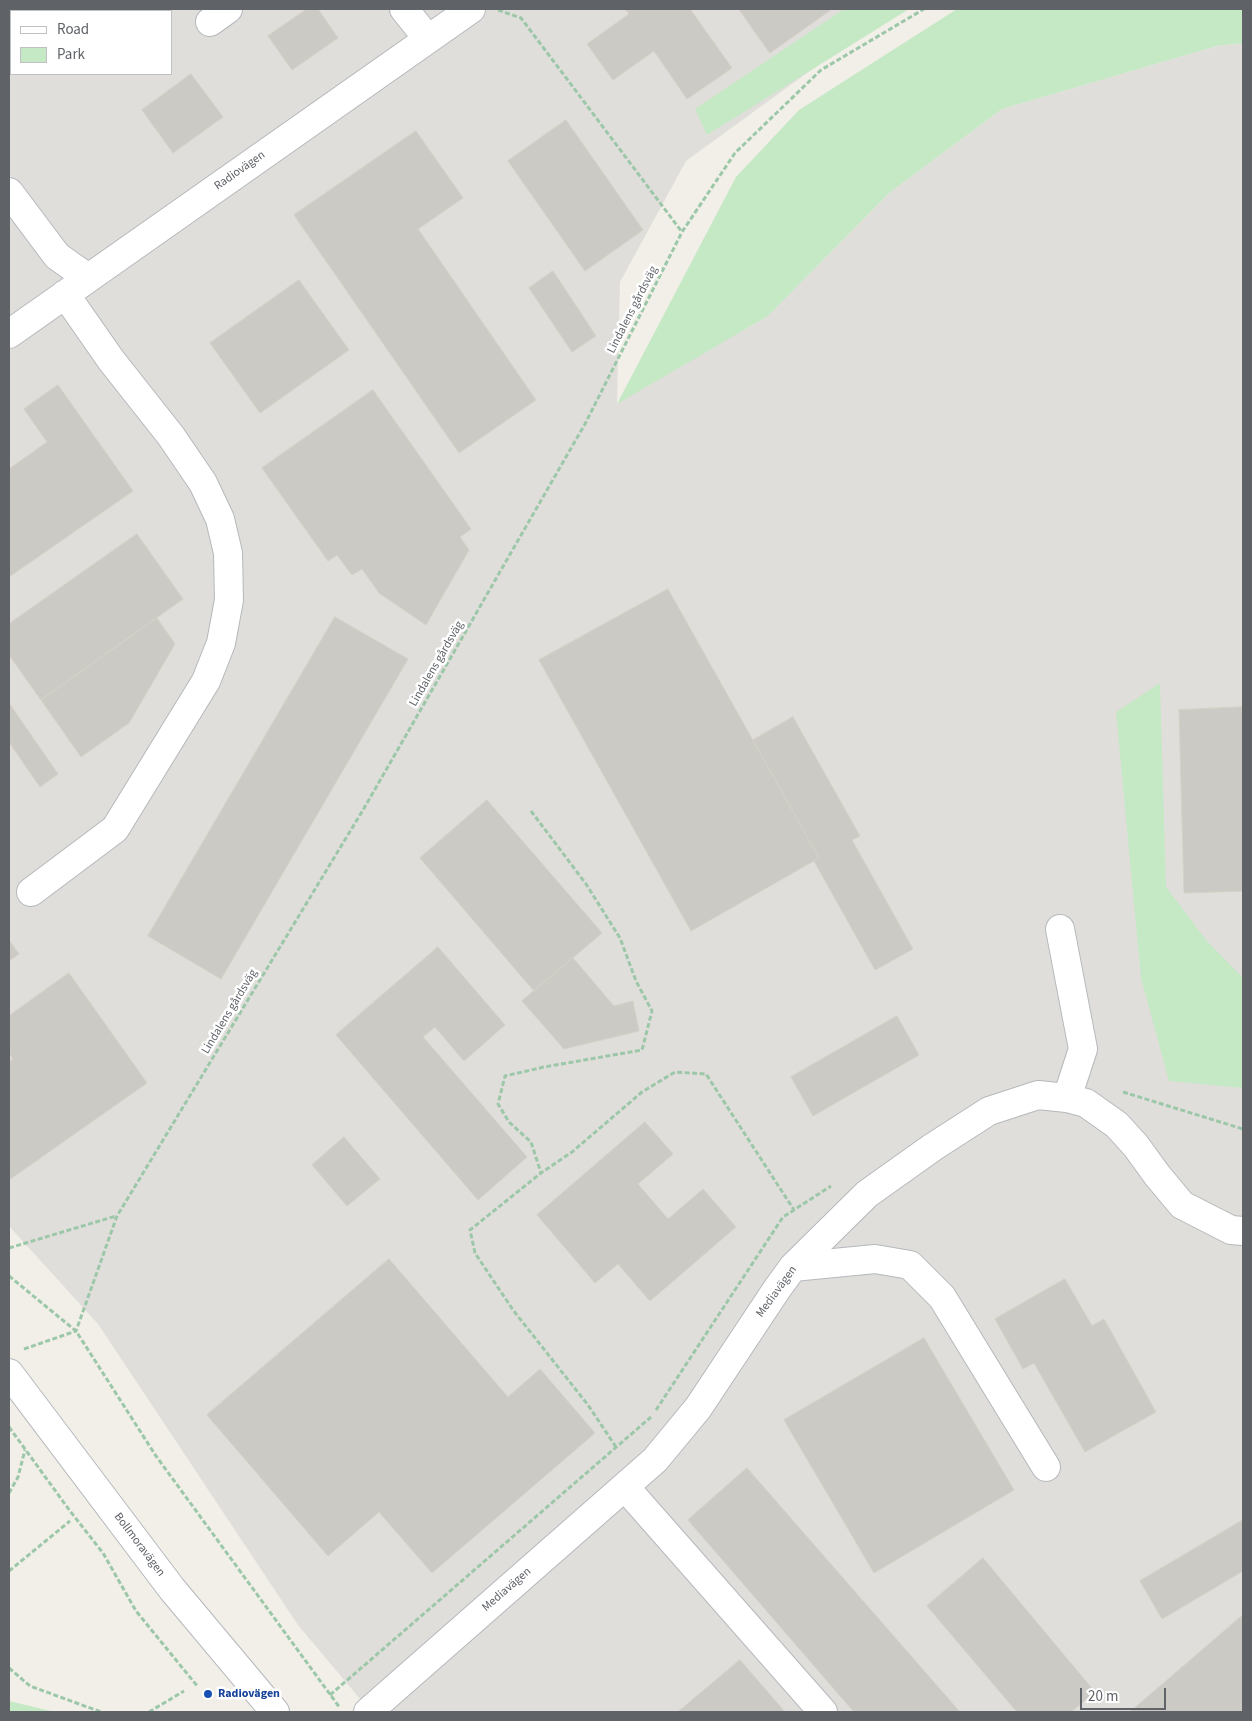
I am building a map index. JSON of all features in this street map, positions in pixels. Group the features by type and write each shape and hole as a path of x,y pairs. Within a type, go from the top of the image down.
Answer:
{"street":[{"path":"404,9 428,39"},
{"name":"Radiovägen","path":"9,334 471,9"},
{"path":"9,192 57,256 88,278"},
{"path":"31,892 115,829 206,681 221,644 230,600 228,553 220,519 203,483 172,436 111,360 65,294"},
{"path":"1060,929 1083,1049 1066,1098"},
{"name":"Mediavägen","path":"368,1712 655,1460 698,1408 793,1267 866,1194 989,1111 1038,1095 1066,1098 1086,1103 1117,1125 1136,1146 1182,1205 1231,1230 1243,1230"},
{"path":"793,1267 875,1259 910,1264 942,1297 1046,1467"},
{"name":"Bollmoravägen","path":"13,1362 172,1588 275,1712"},
{"path":"625,1487 823,1712"}],"path":[{"path":"494,9 521,18 682,232"},
{"name":"Lindalens gårdsväg","path":"76,1331 116,1216 363,810 585,424 682,232 735,153 821,70 924,9"},
{"path":"531,811 586,884 620,938 636,981 652,1010 642,1050 544,1067 506,1076 498,1104 509,1122 531,1142 541,1174"},
{"path":"616,1447 588,1405 513,1310 475,1252 470,1230 572,1152 642,1092 675,1072 706,1074 794,1210"},
{"path":"9,1248 116,1216"},
{"path":"9,1276 76,1331 156,1456 343,1712"},
{"path":"13,1362 76,1331"},
{"path":"9,1428 103,1553 136,1611 198,1687"},
{"path":"9,1493 18,1477 25,1450"},
{"path":"9,1571 70,1521"},
{"path":"9,1668 30,1686 102,1712"},
{"path":"148,1712 184,1691"}],"shaded area":[{"path":"9,9 895,9 686,161 620,282 617,403 768,316 889,193 1002,109 1217,46 1243,43 1243,1712 371,1712 298,1625 98,1324 9,1226"}],"green space":[{"path":"844,9 909,9 707,135 695,109"},
{"path":"957,9 1243,9 1243,43 1217,46 1002,109 889,193 768,316 617,404 736,177 799,110"},
{"path":"1160,683 1166,887 1206,940 1243,978 1243,1088 1169,1081 1141,978 1116,712"},
{"path":"9,1701 55,1712 9,1712"}],"building":[{"path":"9,9 93,9 10,10 9,68"},
{"path":"307,9 318,9 338,38 292,70 268,36"},
{"path":"625,9 690,9 732,68 687,99 654,51 613,80 587,44 629,14"},
{"path":"739,9 832,9 770,53"},
{"path":"191,74 223,117 173,153 142,110"},
{"path":"566,120 643,230 585,271 508,161"},
{"path":"416,131 463,198 418,229 536,400 459,453 294,215"},
{"path":"553,271 596,336 572,352 529,288"},
{"path":"299,280 349,350 260,413 210,343"},
{"path":"58,385 133,491 9,577 9,469 47,442 24,409"},
{"path":"373,390 471,529 460,537 469,550 426,625 379,593 362,569 352,575 337,555 328,561 262,468"},
{"path":"137,534 183,599 41,700 9,655 9,624"},
{"path":"668,589 819,858 691,931 539,660"},
{"path":"335,617 408,659 221,979 148,936"},
{"path":"157,618 175,644 129,723 81,757 41,700"},
{"path":"9,703 58,774 40,787 9,742"},
{"path":"1243,707 1243,891 1184,893 1179,710"},
{"path":"793,717 860,836 852,840 913,949 875,970 814,861 819,858 753,740"},
{"path":"487,800 602,933 534,991 420,858"},
{"path":"9,940 19,954 9,961"},
{"path":"438,947 505,1025 464,1061 435,1027 423,1037 527,1157 478,1200 336,1035"},
{"path":"573,958 614,1006 633,1001 639,1031 564,1049 522,1001"},
{"path":"69,973 147,1083 9,1180 9,1062 13,1059 9,1053 9,1016"},
{"path":"897,1016 919,1055 813,1116 791,1077"},
{"path":"645,1122 673,1154 638,1184 668,1219 703,1189 736,1227 650,1301 618,1264 595,1283 537,1215"},
{"path":"344,1137 380,1179 347,1206 312,1165"},
{"path":"389,1259 508,1397 540,1369 595,1433 432,1573 379,1512 328,1556 207,1415"},
{"path":"1065,1279 1092,1326 1104,1319 1156,1412 1085,1452 1034,1363 1023,1369 995,1319"},
{"path":"924,1338 1014,1490 874,1573 784,1420"},
{"path":"747,1468 960,1712 854,1712 688,1520"},
{"path":"1243,1520 1243,1571 1162,1619 1140,1581"},
{"path":"983,1558 1095,1692 1071,1712 1017,1712 927,1606"},
{"path":"1243,1615 1243,1712 1130,1712"},
{"path":"740,1660 785,1712 678,1712"}],"place":[{"name":"Radiovägen","path":"208,1694"}]}
